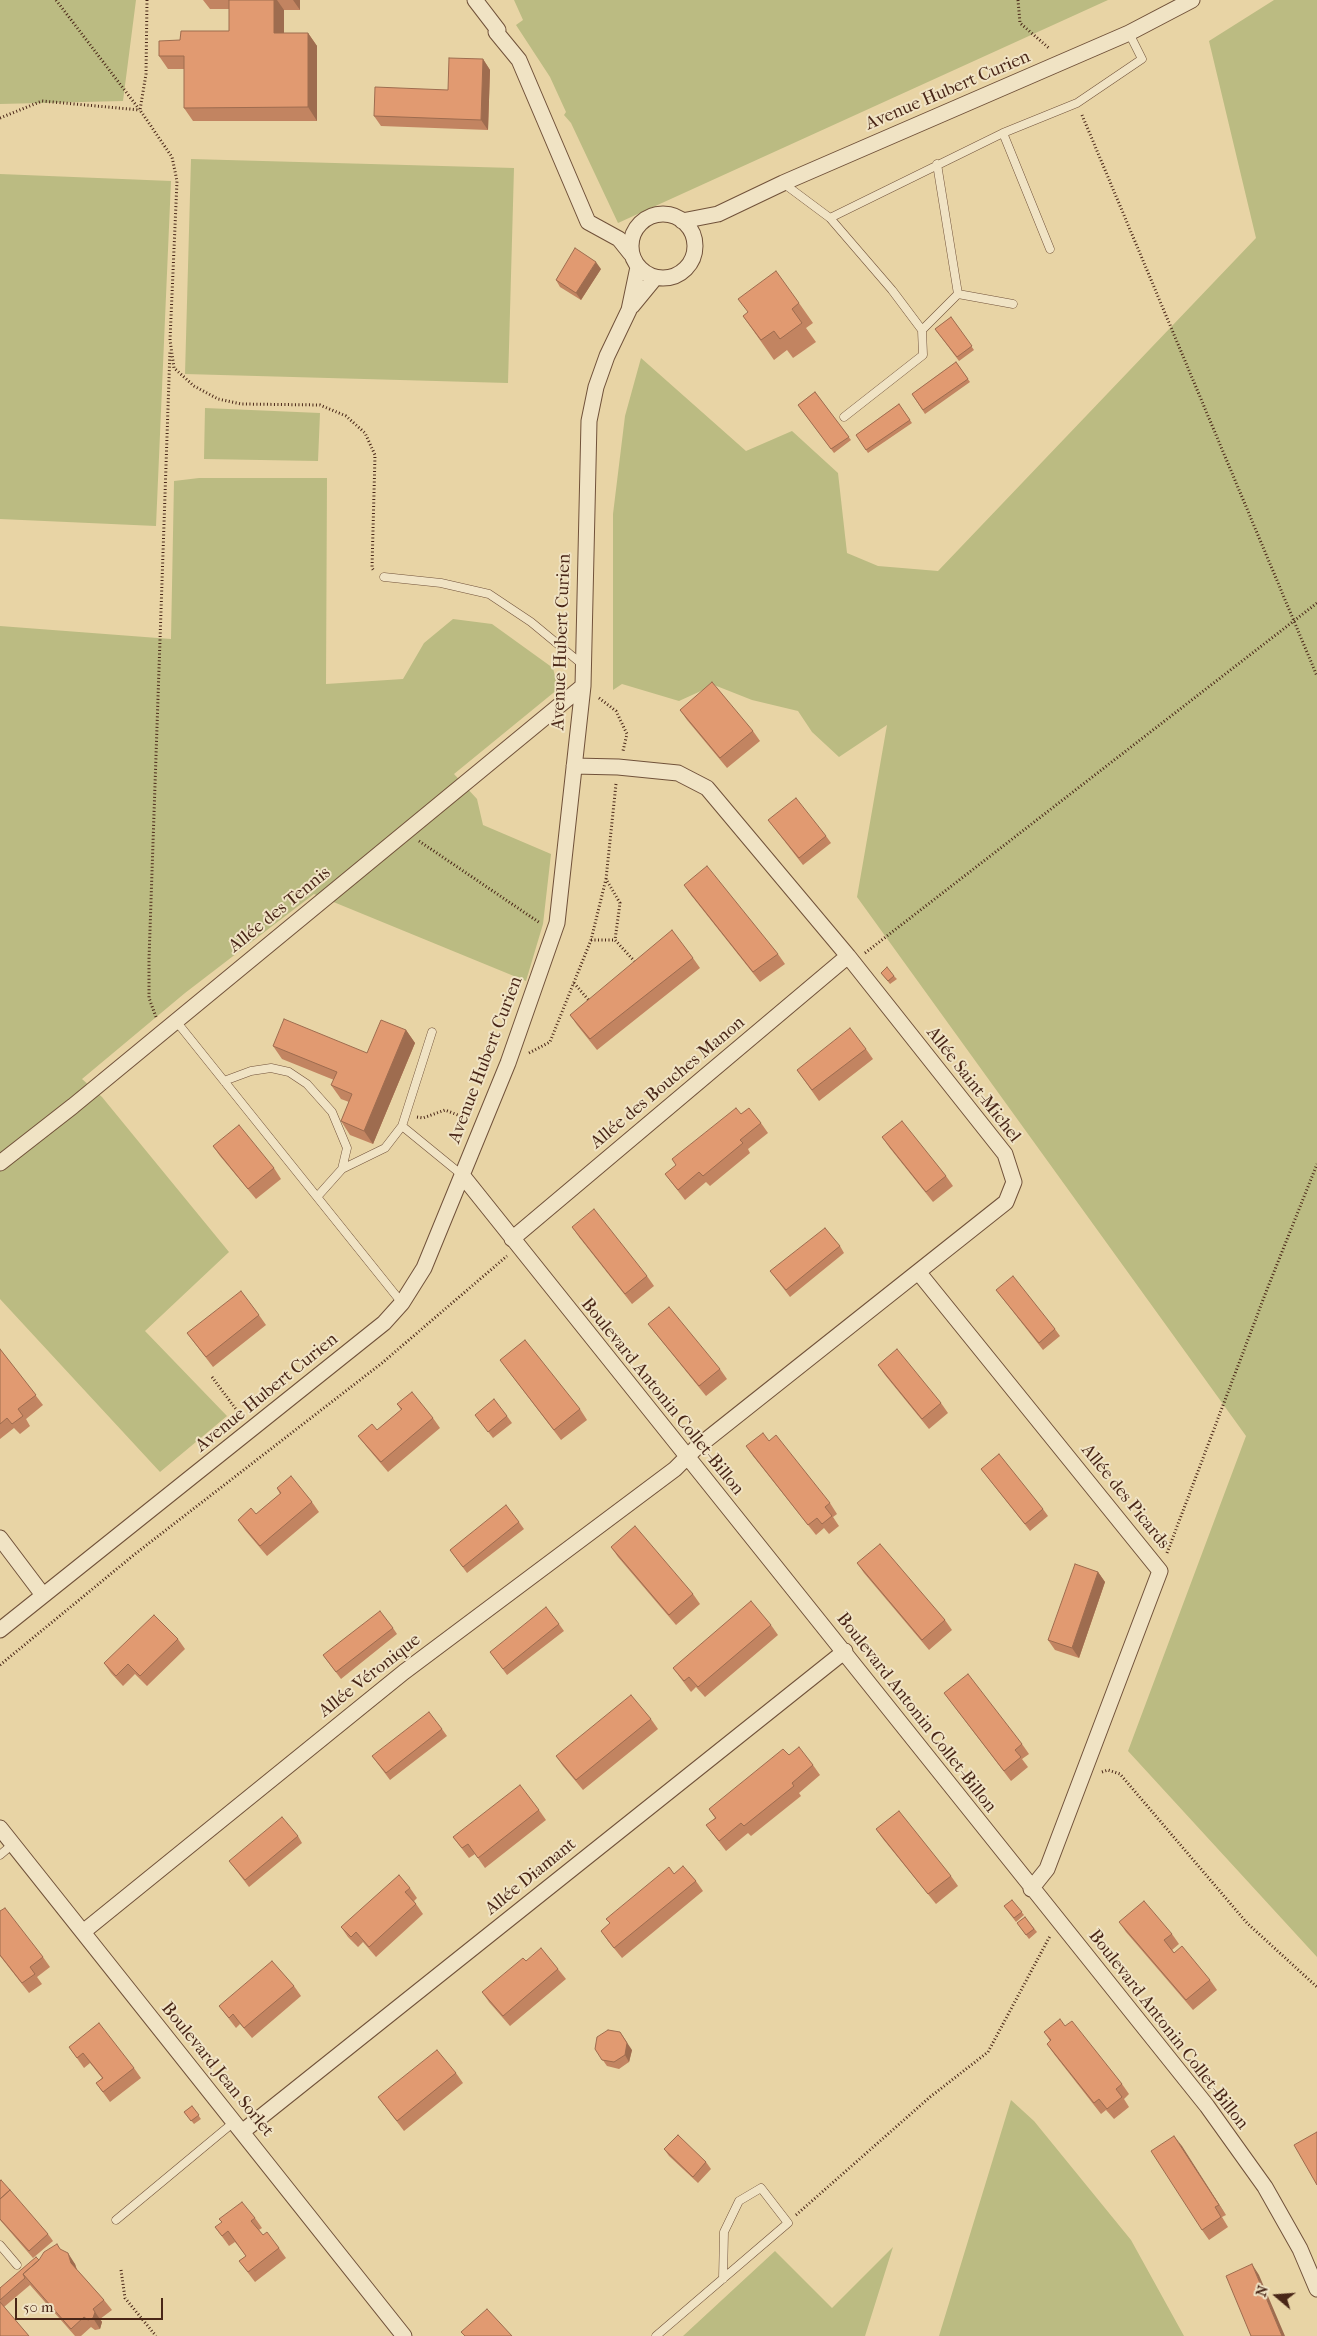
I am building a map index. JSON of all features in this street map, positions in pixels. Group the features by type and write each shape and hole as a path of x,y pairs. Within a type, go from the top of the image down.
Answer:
{"street":[{"path":"475,0 498,30 496,32 519,60 588,222 619,239 635,261 655,278 665,278 682,272 693,258 694,242 692,234 682,221 664,214 654,215 619,239"},
{"name":"Avenue Hubert Curien","path":"682,221 718,214 783,183 1129,33 1192,0"},
{"name":"Avenue Hubert Curien","path":"694,242 718,214"},
{"path":"635,261 630,244 638,226"},
{"name":"Avenue Hubert Curien","path":"629,310 635,261"},
{"name":"Avenue Hubert Curien","path":"0,1630 384,1323 402,1302 424,1268 508,1063 557,923 583,686 589,421 596,387 607,356 629,310 655,278"},
{"name":"Allée des Tennis","path":"0,1163 583,686"},
{"name":"Allée Saint-Michel","path":"574,766 618,767 678,773 707,788 850,960 1005,1154 1014,1182 1006,1202 686,1457"},
{"name":"Allée des Bouches Manon","path":"515,1243 850,960"},
{"name":"Boulevard Antonin Collet-Billon","path":"462,1175 686,1457 844,1651 1031,1889 1207,2106 1265,2187 1300,2249 1317,2289"},
{"name":"Allée des Picards","path":"919,1273 1160,1571 1047,1869 1031,1889"},
{"name":"Allée Véronique","path":"83,1932 404,1672 674,1469 686,1457"},
{"path":"0,1538 43,1595"},
{"name":"Allée Diamant","path":"238,2127 844,1651"},
{"name":"Boulevard Jean Sorlet","path":"0,1828 404,2336"}],"lane":[{"path":"830,218 1003,132 1077,103 1142,59 1129,33"},
{"path":"1003,132 1050,249"},
{"path":"937,164 958,294"},
{"path":"783,183 830,218 892,290 922,330 923,355 844,417"},
{"path":"958,294 1013,304"},
{"path":"922,330 958,294"},
{"path":"384,578 441,583 489,594 531,622 583,665"},
{"path":"170,1025 224,1081 402,1302"},
{"path":"317,1196 342,1169 385,1148 402,1126 432,1032"},
{"path":"224,1081 251,1071 271,1068 290,1072 307,1084 332,1112 347,1148 342,1169"},
{"path":"402,1126 462,1175"},
{"path":"0,1855 13,1844"},
{"path":"116,2220 238,2127"},
{"path":"656,2336 723,2279 788,2223 761,2188 739,2201 724,2232 723,2279"},
{"path":"0,2245 17,2265"}],"path":[{"path":"56,0 140,110 172,158 177,181 149,959 149,998 156,1016 170,1025"},
{"path":"140,110 146,74 147,0"},
{"path":"1018,0 1020,23 1063,62"},
{"path":"0,118 42,101 140,110"},
{"path":"1077,103 1317,676"},
{"path":"170,340 174,368 194,386 218,399 241,404 320,405 346,416 365,433 375,455 372,568 378,578 384,578"},
{"path":"850,960 1317,603"},
{"path":"508,1063 550,1042 592,940 606,878 618,767 627,734 616,711 583,686"},
{"path":"406,832 543,924"},
{"path":"606,878 620,903 615,940"},
{"path":"592,940 615,940 642,970"},
{"path":"574,982 596,1009"},
{"path":"406,1114 423,1118 445,1110 484,1125"},
{"path":"1160,1571 1262,1301 1317,1164"},
{"path":"0,1665 135,1554 382,1364 515,1243"},
{"path":"212,1377 251,1429"},
{"path":"1082,1778 1108,1770 1120,1774 1247,1923 1317,1987"},
{"path":"788,2223 930,2097 988,2052 1059,1923"},
{"path":"121,2270 126,2298 156,2336"}],"green space":[{"path":"0,0 136,0 123,101 0,104"},
{"path":"514,0 1108,0 618,223 571,123 564,115 566,112 550,77 516,25 523,20"},
{"path":"1274,0 1317,0 1317,1957 1128,1751 1246,1436 857,897 887,725 839,757 812,732 798,711 752,700 714,685 679,701 622,684 613,690 613,514 625,416 641,358 746,451 792,431 838,473 847,553 878,566 938,571 1256,238 1209,41"},
{"path":"191,159 514,168 508,383 185,374"},
{"path":"0,174 171,181 156,526 0,519"},
{"path":"205,408 320,413 318,461 204,459"},
{"path":"199,478 327,478 326,684 403,679 424,643 453,619 492,624 553,668 558,689 454,774 477,799 483,825 551,854 543,924 526,981 314,894 185,993 82,1079 102,1097 229,1252 145,1331 227,1416 160,1472 0,1299 0,626 171,639 174,481"},
{"path":"1011,2100 1034,2121 1131,2240 1184,2336 939,2336"},
{"path":"893,2247 865,2336 683,2336 775,2251 832,2308"}],"building":[{"path":"229,0 274,0 274,33 308,33 308,107 184,108 184,56 159,56 159,41 180,40 181,31 229,31"},
{"path":"449,58 483,59 481,120 374,116 375,87 448,90"},
{"path":"575,248 596,262 576,293 556,280"},
{"path":"776,271 799,303 792,309 802,323 780,339 774,331 761,340 743,316 748,312 738,299"},
{"path":"951,317 972,346 957,357 935,329"},
{"path":"956,362 968,379 923,410 912,394"},
{"path":"815,392 849,437 831,449 798,405"},
{"path":"899,404 910,420 866,450 856,435"},
{"path":"712,682 753,731 720,758 680,710"},
{"path":"796,798 826,836 799,858 768,820"},
{"path":"707,866 778,954 753,972 684,885"},
{"path":"672,930 693,958 590,1039 570,1015"},
{"path":"887,967 894,976 888,981 881,973"},
{"path":"284,1019 367,1053 381,1020 406,1030 364,1131 341,1121 352,1094 331,1085 337,1072 273,1046"},
{"path":"850,1028 866,1049 812,1090 797,1070"},
{"path":"736,1108 741,1114 749,1108 761,1123 740,1140 743,1143 703,1176 699,1172 678,1190 665,1174 676,1165 672,1159"},
{"path":"902,1121 946,1176 926,1192 882,1137"},
{"path":"239,1125 274,1168 248,1189 213,1146"},
{"path":"594,1209 647,1276 625,1294 572,1227"},
{"path":"825,1228 840,1246 786,1290 770,1271"},
{"path":"1013,1276 1055,1329 1039,1343 996,1290"},
{"path":"241,1291 259,1315 206,1357 187,1333"},
{"path":"669,1307 720,1369 699,1386 648,1324"},
{"path":"525,1340 580,1409 554,1430 500,1360"},
{"path":"0,1349 36,1395 18,1409 23,1416 12,1424 7,1418 0,1424"},
{"path":"897,1349 941,1403 922,1419 878,1365"},
{"path":"412,1392 433,1418 381,1462 358,1436 372,1424 377,1430 402,1409 397,1404"},
{"path":"494,1399 507,1416 488,1432 475,1415"},
{"path":"763,1433 769,1441 776,1435 830,1503 825,1507 832,1516 822,1524 817,1518 808,1525 746,1446"},
{"path":"999,1454 1043,1509 1025,1524 981,1469"},
{"path":"291,1476 312,1502 260,1546 238,1520 251,1508 256,1514 281,1493 277,1488"},
{"path":"506,1505 519,1522 463,1567 450,1550"},
{"path":"635,1526 693,1594 669,1615 611,1547"},
{"path":"880,1544 945,1620 922,1640 857,1563"},
{"path":"1075,1564 1098,1572 1072,1648 1048,1640"},
{"path":"751,1601 771,1625 698,1687 689,1677 684,1681 673,1668"},
{"path":"546,1607 559,1624 503,1669 490,1652"},
{"path":"380,1611 393,1628 336,1672 323,1655"},
{"path":"154,1615 178,1639 140,1676 128,1664 116,1676 104,1663"},
{"path":"968,1674 1022,1744 1015,1750 1021,1757 1004,1771 944,1693"},
{"path":"631,1695 651,1719 576,1780 556,1756"},
{"path":"429,1712 442,1729 386,1773 372,1756"},
{"path":"799,1747 813,1765 792,1783 794,1786 744,1826 741,1823 719,1841 706,1825 716,1818 709,1809 783,1749 789,1755"},
{"path":"520,1785 539,1810 478,1858 468,1844 462,1848 453,1837"},
{"path":"899,1811 951,1876 928,1894 876,1829"},
{"path":"282,1817 298,1836 245,1880 229,1861"},
{"path":"683,1866 696,1881 614,1948 601,1931 610,1923 606,1919 669,1867 674,1874"},
{"path":"399,1875 410,1888 405,1892 416,1904 369,1947 356,1932 351,1937 341,1927"},
{"path":"1012,1900 1022,1912 1014,1918 1004,1906"},
{"path":"1144,1901 1172,1934 1164,1940 1174,1953 1182,1946 1210,1980 1186,2000 1119,1922"},
{"path":"5,1908 43,1957 30,1967 35,1974 22,1983 0,1955 0,1911"},
{"path":"1025,1917 1034,1929 1026,1935 1017,1923"},
{"path":"541,1948 558,1969 503,2016 482,1992 523,1958 526,1961"},
{"path":"272,1961 294,1986 244,2028 233,2014 229,2018 219,2006"},
{"path":"1060,2019 1065,2026 1072,2021 1122,2084 1116,2089 1122,2097 1107,2109 1099,2099 1094,2103 1047,2044 1051,2040 1044,2032"},
{"path":"99,2023 134,2068 103,2092 96,2083 103,2078 83,2053 77,2058 69,2047"},
{"path":"608,2030 620,2032 627,2043 625,2055 614,2062 602,2060 595,2049 597,2037"},
{"path":"437,2050 456,2073 397,2121 378,2097"},
{"path":"192,2106 199,2115 191,2121 184,2112"},
{"path":"1317,2132 1317,2185 1294,2145"},
{"path":"678,2135 706,2162 693,2177 664,2149"},
{"path":"1174,2136 1219,2205 1215,2207 1221,2217 1202,2230 1151,2151"},
{"path":"0,2181 10,2190 0,2199"},
{"path":"10,2190 48,2234 29,2251 0,2219 0,2199"},
{"path":"242,2202 255,2218 251,2221 263,2235 267,2232 279,2248 248,2272 239,2261 246,2256 228,2231 222,2236 215,2227 222,2222 219,2219"},
{"path":"57,2244 60,2249 68,2253 71,2263 104,2300 93,2309 95,2312 93,2318 88,2320 84,2317 71,2329 23,2274 39,2260 44,2252"},
{"path":"36,2257 39,2260 23,2274 25,2278 0,2300 0,2288"},
{"path":"1252,2264 1282,2336 1251,2336 1226,2276"},
{"path":"0,2302 29,2336 0,2336"},
{"path":"487,2309 512,2336 465,2336 461,2332"}]}
